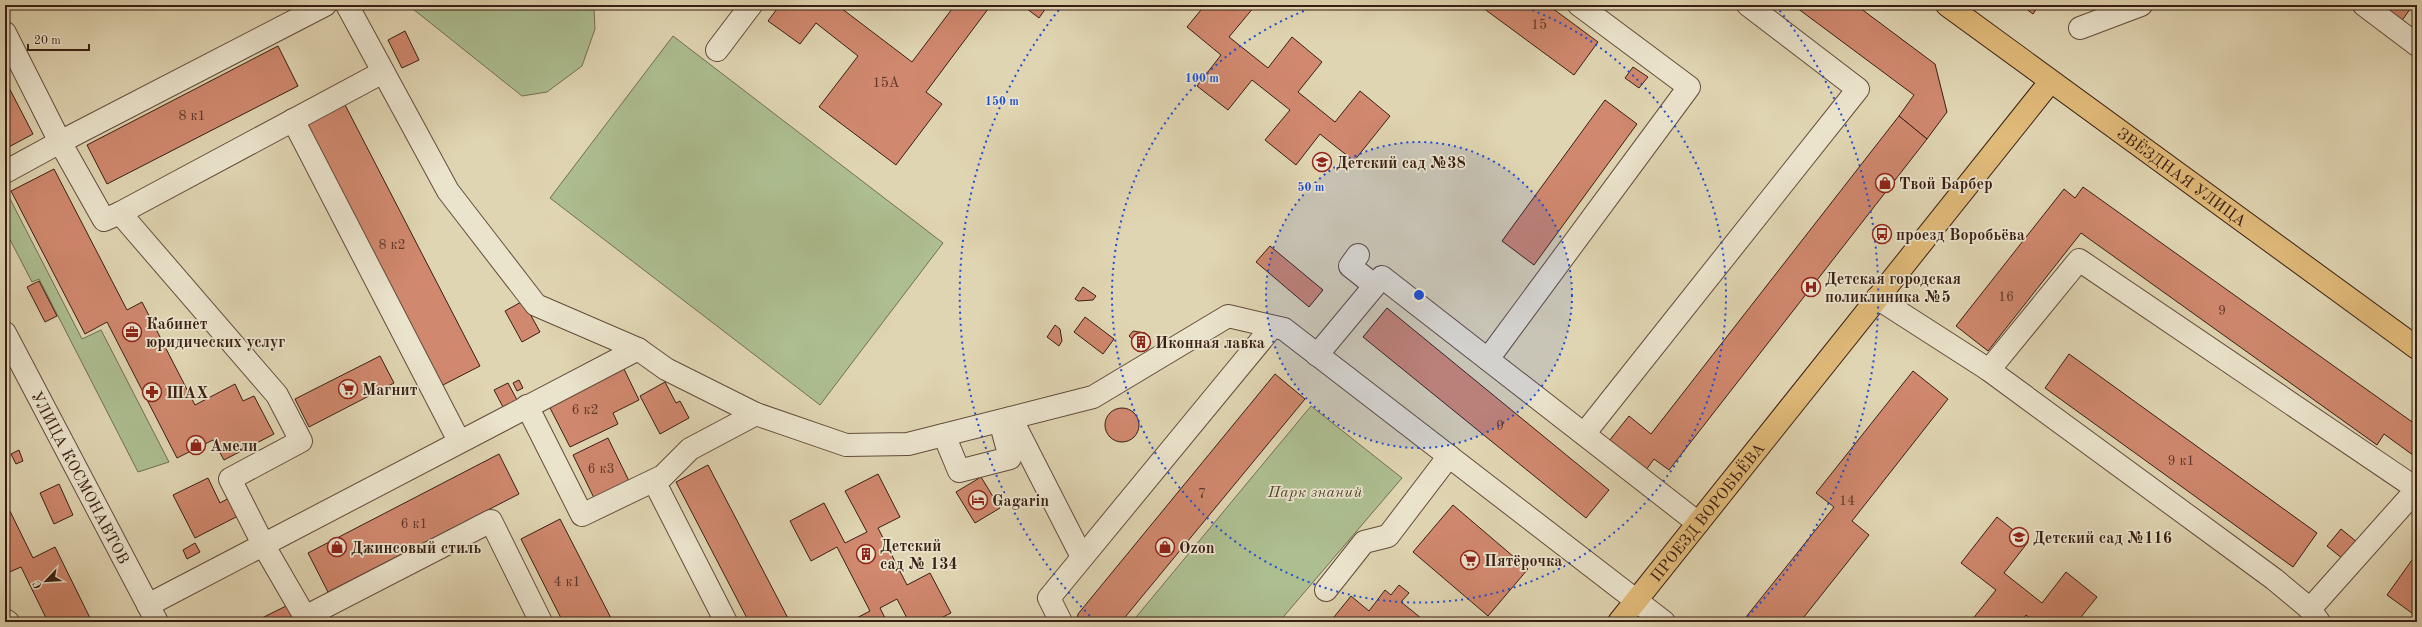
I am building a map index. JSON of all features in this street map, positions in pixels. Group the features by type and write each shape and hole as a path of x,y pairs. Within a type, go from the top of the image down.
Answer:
{"main road":[{"name":"ЗВЁЗДНАЯ УЛИЦА","path":"1947,5 2050,82 2417,348"},
{"name":"ПРОЕЗД ВОРОБЬЁВА","path":"1619,622 2050,82"}],"street":[{"path":"5,172 325,5"},
{"path":"347,5 448,191 536,305 638,350 666,370 756,414 846,444 908,444 1092,397 1228,316 1284,329 1664,622"},
{"path":"717,50 751,5"},
{"path":"1488,359 1689,87 1579,5"},
{"path":"1584,434 1858,88 1748,5"},
{"path":"2080,28 2141,5"},
{"path":"2364,5 2417,45"},
{"path":"5,33 60,142 104,220 120,213 383,72"},
{"path":"293,120 459,441"},
{"path":"120,213 277,395 301,441 230,479 264,546 307,620 491,521 541,622"},
{"path":"1358,255 1350,266 1374,285"},
{"path":"1877,298 1989,370 2274,579 2315,616 2417,489 2079,260 1989,370"},
{"path":"1317,355 1382,276 1698,523"},
{"path":"1061,622 1049,598 1272,327"},
{"name":"УЛИЦА КОСМОНАВТОВ","path":"5,333 152,614"},
{"path":"152,614 264,546 459,441 638,350"},
{"path":"527,406 582,516 663,476 690,449 756,414"},
{"path":"944,435 959,471 1010,458 1005,420"},
{"path":"1005,420 1082,557"},
{"path":"1326,590 1364,542 1388,536 1448,456"},
{"path":"654,481 726,622"}],"green space":[{"path":"408,5 591,5 594,8 595,29 582,66 547,92 522,96"},
{"path":"673,36 943,243 820,405 550,198"},
{"path":"7,193 82,339 101,330 169,462 138,472 39,279 32,282 5,230"},
{"name":"Парк знаний","path":"1311,406 1402,478 1279,622 1132,622"}],"building":[{"path":"780,5 837,5 912,62 955,5 991,5 926,92 942,104 896,165 819,107 858,56 816,23 800,44 768,21"},
{"path":"1022,5 1048,5 1039,18"},
{"path":"1205,5 1254,7 1229,37 1268,68 1292,37 1322,62 1298,92 1335,122 1360,91 1390,116 1354,161 1320,134 1296,165 1265,140 1290,110 1252,80 1228,110 1197,86 1221,55 1187,27"},
{"path":"1479,5 1548,5 1598,42 1574,75"},
{"path":"1793,5 1856,5 1935,64 1947,112 1927,139 1899,116 1914,95"},
{"path":"2021,5 2039,5 2033,14"},
{"path":"2369,5 2413,5 2398,26"},
{"path":"405,31 419,60 402,68 388,40"},
{"path":"278,46 298,86 107,184 87,145"},
{"path":"1633,67 1648,77 1639,88 1625,78"},
{"path":"5,80 33,134 5,149"},
{"path":"1605,100 1637,124 1534,265 1502,241"},
{"path":"343,101 480,366 441,386 304,121"},
{"path":"1899,116 1927,139 1669,470 1654,459 1646,470 1609,441 1629,416 1651,434"},
{"path":"54,169 127,310 142,302 195,405 235,384 243,401 254,396 274,434 224,460 213,440 177,458 107,322 85,334 11,191"},
{"path":"2083,187 2415,424 2417,422 2417,458 2384,434 2377,445 2081,233 1988,351 1956,326 2064,189 2075,198"},
{"path":"1270,246 1323,290 1309,307 1256,262"},
{"path":"39,281 57,316 45,322 27,287"},
{"path":"1083,287 1096,296 1093,300 1078,301 1075,299"},
{"path":"523,301 540,332 522,342 505,311"},
{"path":"1387,308 1609,490 1586,518 1363,337"},
{"path":"1085,317 1114,339 1103,354 1074,332"},
{"path":"1055,325 1060,329 1062,341 1059,346 1047,337"},
{"name":"Иконная лавка","path":"1133,331 1145,333 1150,337 1141,348 1129,336"},
{"path":"2069,354 2317,533 2293,567 2045,388"},
{"name":"Магнит","path":"380,356 394,383 309,427 295,399"},
{"path":"624,369 639,400 613,413 618,424 570,447 549,406"},
{"path":"1913,371 1948,399 1852,521 1869,535 1800,622 1742,622 1834,507 1816,493"},
{"path":"1275,374 1305,399 1121,622 1077,622 1078,614"},
{"path":"519,380 523,388 517,391 513,383"},
{"path":"665,382 676,403 680,401 689,418 660,434 640,396"},
{"path":"508,383 517,400 503,407 494,390"},
{"path":"1119,408 1125,408 1129,409 1136,415 1139,425 1138,432 1132,439 1125,442 1119,442 1115,441 1108,435 1105,428 1105,422 1106,418 1112,411"},
{"path":"608,438 629,481 594,498 573,455"},
{"path":"19,450 23,461 16,464 11,454"},
{"path":"499,454 519,494 328,592 308,553"},
{"path":"708,465 790,622 749,622 676,482"},
{"name":"Детский сад № 134","path":"878,474 900,517 878,528 907,585 930,573 951,613 933,622 909,622 897,599 880,608 887,622 849,622 870,611 837,547 811,561 790,521 824,503 845,543 867,532 845,491"},
{"name":"Gagarin","path":"981,477 1000,508 975,523 956,492"},
{"path":"208,478 220,503 229,498 238,516 195,538 173,495"},
{"path":"59,484 73,515 54,524 40,493"},
{"path":"5,501 33,558 55,547 92,622 48,622 21,567 5,574"},
{"name":"Пятёрочка","path":"1453,505 1528,569 1488,616 1413,552"},
{"path":"1997,517 2028,542 2004,573 2042,603 2066,572 2097,597 2077,622 2035,622 2026,615 2021,622 1971,621 1996,590 1961,563"},
{"path":"560,519 613,622 563,622 521,539"},
{"path":"2341,529 2357,542 2343,559 2327,546"},
{"path":"195,543 200,552 187,559 183,550"},
{"path":"2417,553 2417,614 2416,616 2387,595"},
{"path":"1399,585 1409,593 1401,602 1426,622 1330,622 1351,596 1369,611 1385,590 1391,595"},
{"path":"290,604 299,622 254,622"}],"place":[{"name":"Детский сад №38","path":"1322,162"},
{"name":"Твой Барбер","path":"1885,183"},
{"name":"проезд Воробьёва","path":"1882,234"},
{"name":"Детская городская поликлиника №5","path":"1811,287"},
{"name":"Кабинет юридических услуг","path":"132,332"},
{"name":"Иконная лавка","path":"1141,342"},
{"name":"Магнит","path":"348,389"},
{"name":"ШАХ","path":"152,392"},
{"name":"Амели","path":"196,445"},
{"name":"Gagarin","path":"978,500"},
{"name":"Детский сад №116","path":"2019,537"},
{"name":"Джинсовый стиль","path":"337,547"},
{"name":"Ozon","path":"1165,547"},
{"name":"Детский сад № 134","path":"866,554"},
{"name":"Пятёрочка","path":"1470,560"}]}
